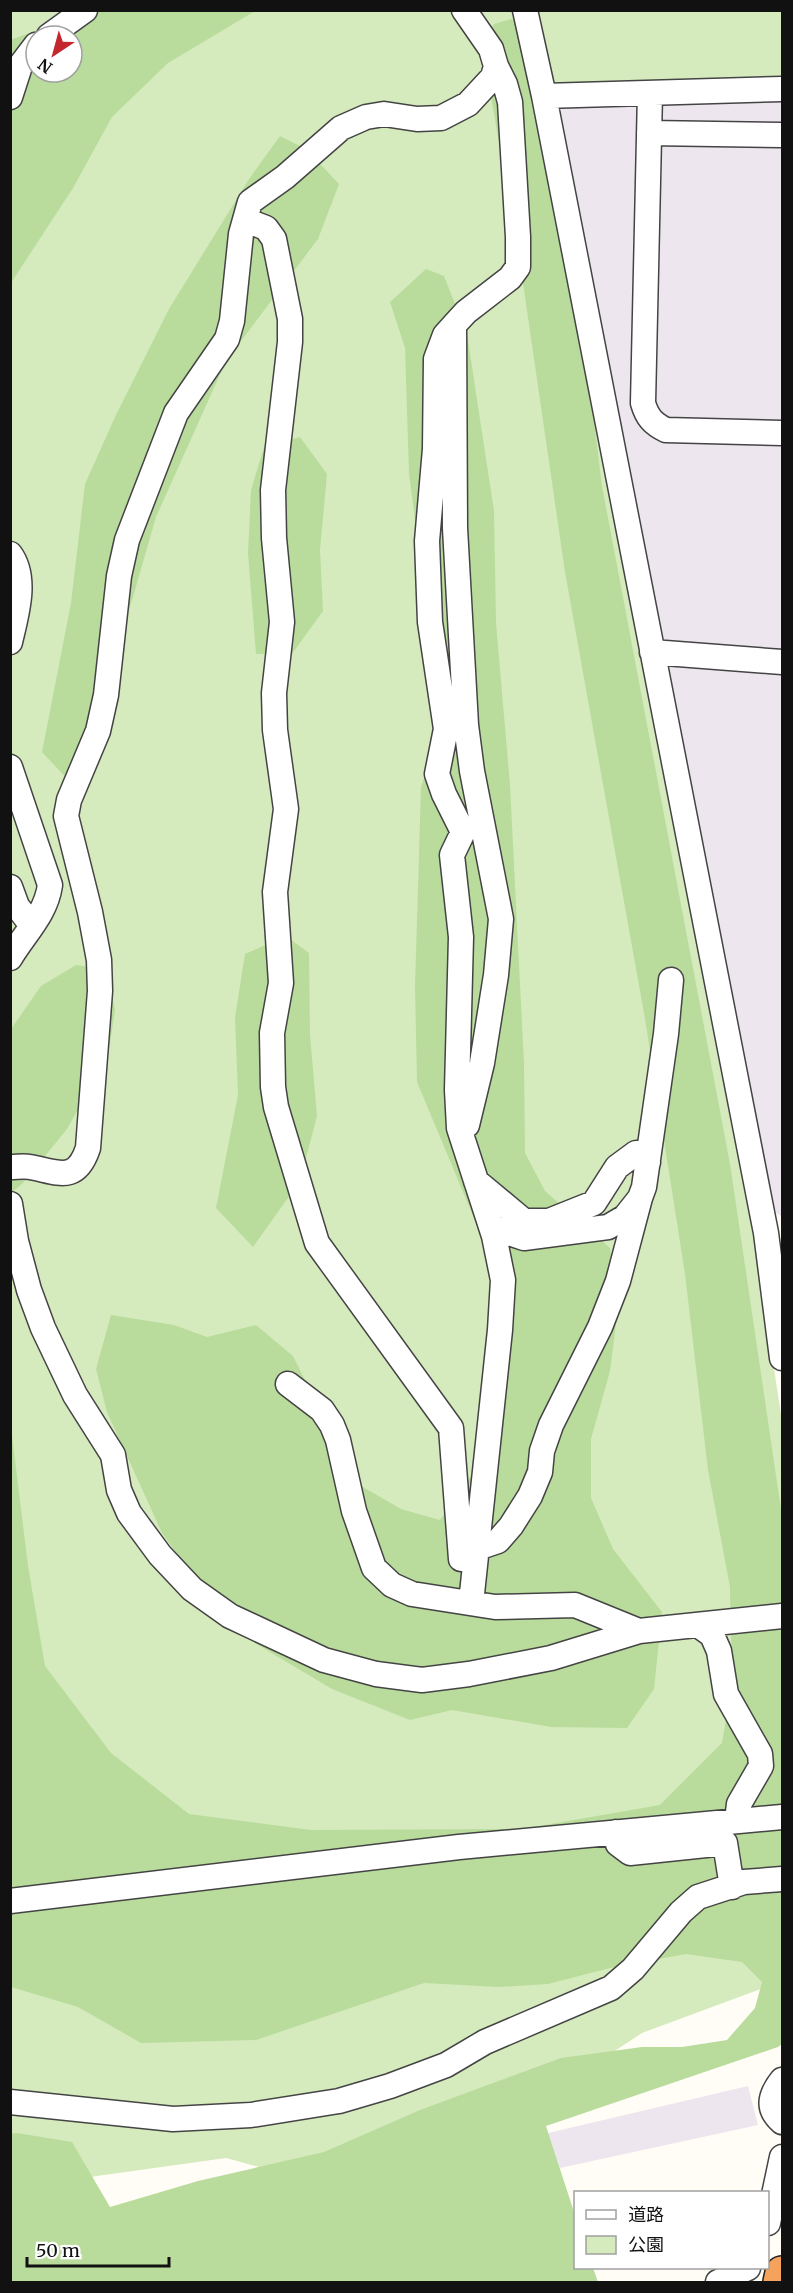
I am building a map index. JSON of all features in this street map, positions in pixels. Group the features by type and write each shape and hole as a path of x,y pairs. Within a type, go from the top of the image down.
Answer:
{"highway":[{"path":"780,2283 783,2273"}],"street":[{"path":"66,24 85,10"},
{"path":"464,10 480,22 510,102 518,237 518,267 510,278 466,312 454,325 446,335 436,359 435,449 427,541 430,622 446,729 437,774 444,794 463,831 452,855 461,937 456,1090 459,1128 491,1227 502,1280 500,1330 469,1513 471,1604"},
{"path":"525,10 544,96 652,652 774,1231 783,1358"},
{"path":"10,98 20,66 24,61"},
{"path":"10,1167 29,1167 53,1173 66,1173 76,1169 88,1148 99,991 99,960 90,912 66,816 69,800 98,731 106,695 119,576 127,540 176,413 227,339 232,321 241,234 250,202 285,177 341,128 366,117 384,114 417,120 441,118 468,104 493,77 496,66"},
{"path":"544,96 783,89"},
{"path":"650,93 643,403 646,414 656,426 666,430 783,433"},
{"path":"649,133 783,135"},
{"path":"245,220 266,228 274,239 290,319 290,342 273,490 274,538 282,622 274,693 275,730 286,808 275,892 281,982 272,1033 273,1087 276,1107 317,1243 451,1428 469,1513"},
{"path":"454,325 455,528 466,725 472,771 501,919 496,975 487,1030 464,1142"},
{"path":"10,554 16,561 20,599 10,642"},
{"path":"652,652 783,662"},
{"path":"10,767 50,885 48,899 10,958"},
{"path":"10,887 17,906 32,926"},
{"path":"469,1554 498,1540 512,1526 530,1496 540,1472 542,1451 550,1425 600,1327 618,1281 648,1161 666,1034 671,980"},
{"path":"476,1181 524,1221 549,1221 594,1203 617,1167 636,1153 641,1153 648,1161"},
{"path":"491,1227 524,1238 608,1227 625,1217 640,1198"},
{"path":"10,1204 16,1241 29,1290 43,1328 75,1395 113,1455 119,1490 129,1513 160,1555 192,1589 230,1616 324,1660 376,1674 422,1680 469,1674 551,1658 639,1631 783,1616"},
{"path":"288,1384 322,1410 332,1425 338,1440 354,1511 374,1568 392,1585 412,1594 495,1607 575,1605 639,1631"},
{"path":"698,1625 712,1635 719,1651 726,1694 760,1754 761,1766 738,1803 737,1821"},
{"path":"10,1901 413,1852 783,1817"},
{"path":"616,1832 618,1844 630,1853 725,1843 732,1887"},
{"path":"10,2102 173,2119 262,2113 339,2101 390,2086 446,2065 486,2042 611,1988 633,1969 681,1911 698,1897 744,1882 783,1879"},
{"path":"783,2080 770,2099 771,2109 783,2122"},
{"path":"769,2219 783,2157"},
{"path":"718,2283 746,2269"}],"shaded area":[{"path":"782,100 782,1217 776,1213 688,798 559,114 563,107"},
{"path":"748,2086 758,2125 560,2168 548,2133"}],"green space":[{"path":"10,11 516,11 755,1244 782,1421 782,1809 11,1893"},
{"path":"92,11 255,11 168,63 112,117 73,188 11,283 10,40 24,35 24,84 84,84 84,24 55,24"},
{"path":"536,11 782,11 782,80 558,86 553,82"},
{"path":"511,19 536,27 561,156 602,486 730,1164 782,1516 782,2044 546,2126 574,2212 574,2269 593,2269 598,2282 11,2282 11,2134 72,2142 110,2207 198,2181 324,2152 420,2110 561,2058 642,2047 682,2047 727,2040 755,2008 762,1982 742,1962 686,1954 610,1968 548,1984 498,1987 424,1983 256,2040 141,2043 78,2007 11,1987 10,1419 28,1566 45,1666 111,1753 189,1814 311,1830 522,1829 660,1805 722,1743 732,1685 730,1587 708,1470 685,1274 645,1019 565,572 523,283 482,44 494,24"},
{"path":"280,136 306,149 339,184 318,239 226,361 156,517 128,614 115,716 72,784 42,752 71,603 85,484 115,417 169,309 249,179"},
{"path":"426,269 444,276 467,334 494,511 496,623 510,785 524,1064 525,1153 545,1191 610,1248 619,1301 610,1371 591,1439 591,1498 613,1549 662,1612 654,1689 627,1728 551,1727 452,1710 410,1720 332,1689 233,1630 162,1533 107,1412 96,1369 111,1315 174,1325 207,1337 256,1325 293,1356 356,1483 401,1509 440,1520 479,1465 505,1314 476,1223 417,1082 415,986 421,787 442,725 409,474 405,348 390,302"},
{"path":"300,437 327,474 320,550 323,611 292,654 256,654 248,553 251,490 264,447"},
{"path":"286,936 309,953 310,1035 317,1116 300,1181 253,1247 216,1208 238,1095 235,1017 245,954"},
{"path":"76,965 106,970 115,1010 108,1056 67,1129 23,1183 11,1193 11,1029 41,986"},
{"path":"782,1823 782,1981 642,2033 587,2069 274,2171 226,2158 11,2188 11,1903"}]}
